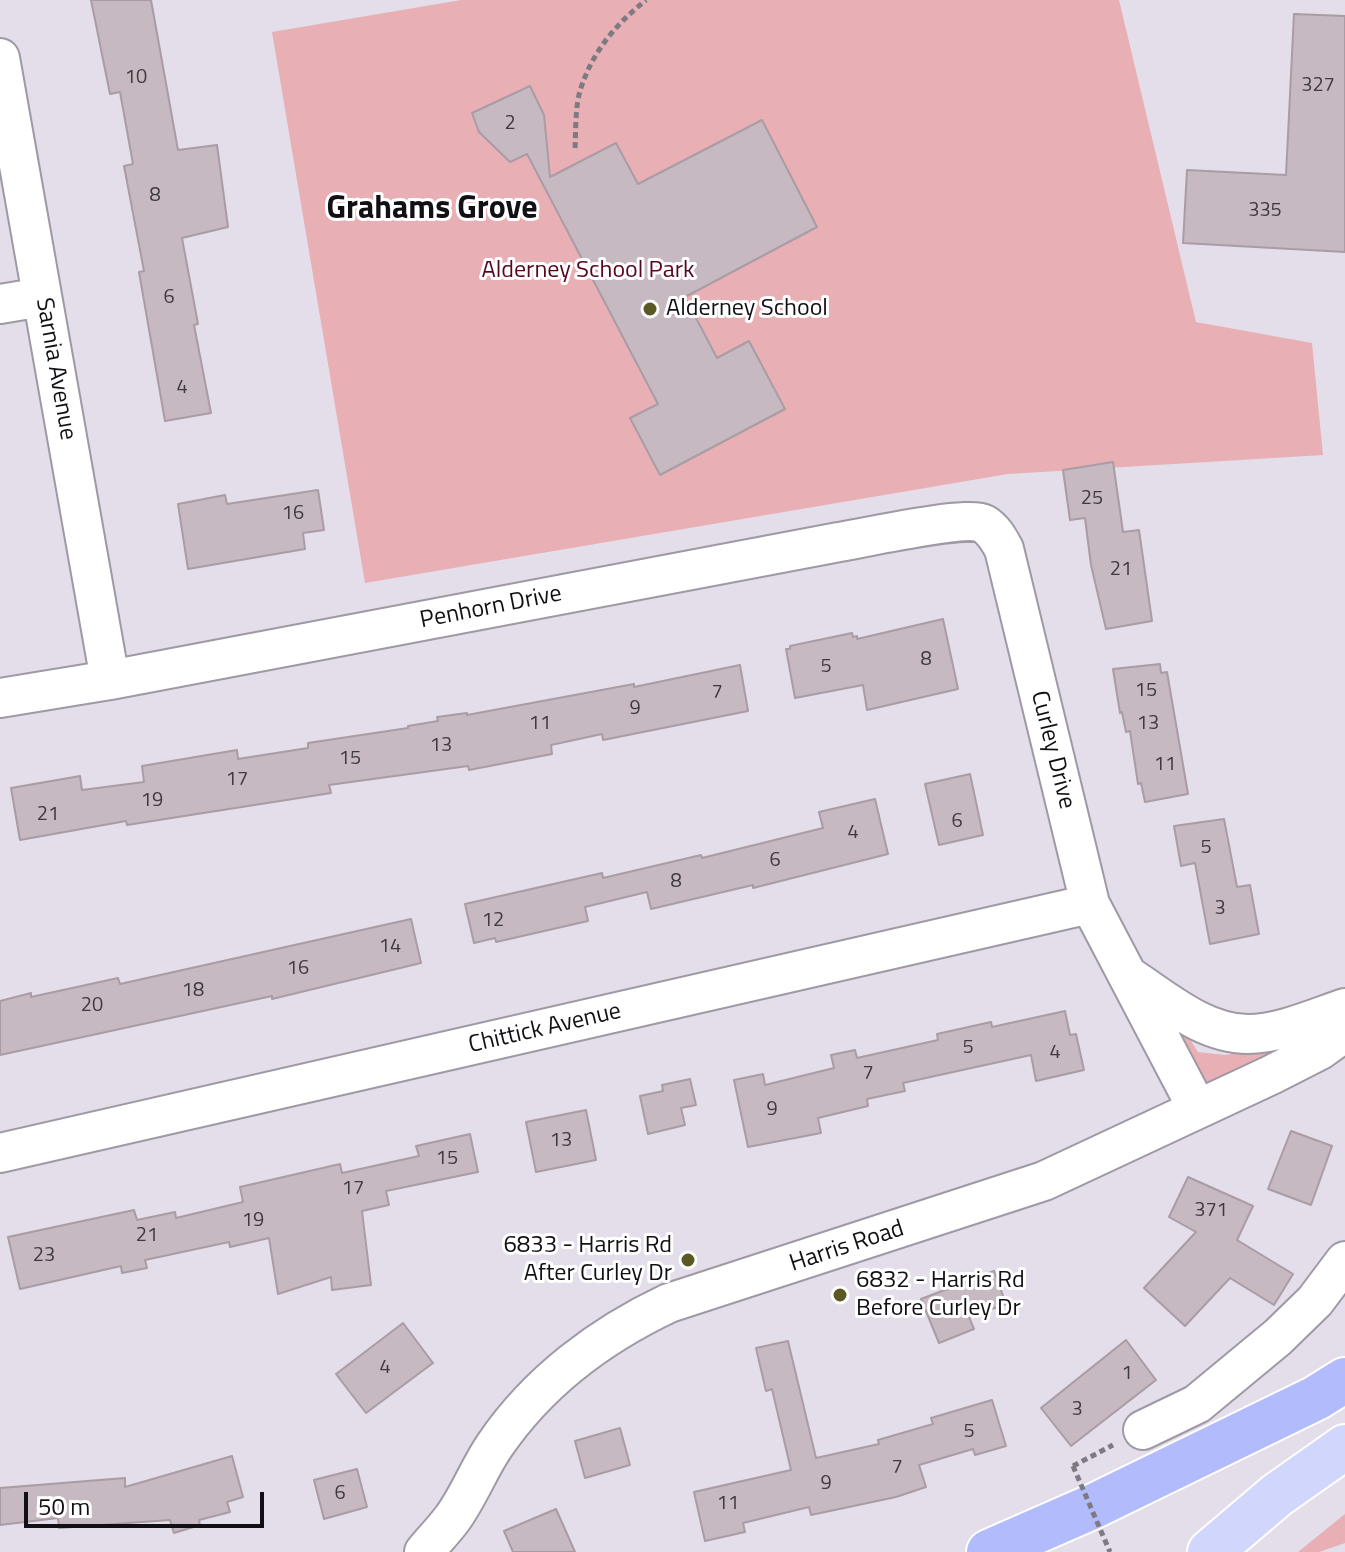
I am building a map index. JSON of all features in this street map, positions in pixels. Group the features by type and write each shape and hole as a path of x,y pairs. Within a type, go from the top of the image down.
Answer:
{"highway":[{"path":"989,1552 1108,1499 1316,1398 1345,1380"}],"main road":[{"path":"1210,1552 1277,1495 1345,1447"}],"street":[{"name":"Sarnia Avenue","path":"0,58 110,680"},
{"path":"0,304 42,297"},
{"name":"Penhorn Drive","path":"0,698 110,680 839,542 958,522 982,522"},
{"name":"Curley Drive","path":"982,522 995,533 1004,549 1090,904 1197,1108"},
{"name":"Chittick Avenue","path":"0,1153 1090,904"},
{"name":"Curley Drive","path":"1129,976 1198,1021 1223,1030 1248,1034 1290,1027 1345,1008"},
{"name":"Harris Road","path":"424,1552 453,1518 495,1445 529,1401 568,1365 631,1321 669,1303 1044,1181 1320,1050 1345,1032"},
{"path":"1143,1430 1197,1404 1278,1337 1315,1301 1345,1261"}],"path":[{"path":"575,148 580,93 599,48 619,21 646,0"},
{"path":"1110,1552 1073,1466 1143,1430"}],"green space":[{"name":"Alderney School Park","path":"461,0 1119,0 1196,322 1312,343 1323,455 1008,474 365,583 272,32"},
{"path":"1168,1024 1186,1033 1198,1052 1225,1055 1289,1045 1210,1086 1191,1079"},
{"path":"1345,1514 1345,1543 1319,1552 1298,1552"}],"building":[{"path":"91,0 151,0 178,150 217,145 228,227 182,238 211,413 165,421 139,272 144,271 124,166 133,164 120,92 110,94"},
{"path":"1294,14 1345,16 1345,252 1183,243 1187,170 1286,175"},
{"name":"Alderney School","path":"530,86 544,115 550,177 616,143 638,184 762,120 817,227 685,297 717,358 749,341 785,409 660,475 630,418 658,404 527,154 510,162 479,132 472,113"},
{"path":"1113,462 1123,532 1139,530 1152,621 1106,629 1091,565 1085,518 1070,520 1063,470"},
{"path":"318,490 324,530 303,533 305,549 188,569 178,504 225,495 227,504"},
{"path":"943,619 958,689 867,710 863,685 795,698 786,649 790,646 852,633 857,639"},
{"path":"1160,664 1161,673 1167,672 1188,794 1145,802 1141,783 1138,784 1130,731 1126,732 1120,713 1113,669"},
{"path":"740,665 748,711 603,740 602,734 551,745 552,754 469,770 468,766 329,785 331,793 127,825 126,821 20,840 11,788 80,776 82,790 144,782 142,766 237,750 238,759 308,748 308,743 408,728 438,721 437,717 467,715 634,684 634,687"},
{"path":"970,774 983,835 939,845 925,784"},
{"path":"875,799 888,854 753,888 753,885 651,909 647,892 585,907 588,921 496,942 495,938 474,943 465,904 602,873 603,878 701,855 702,858 823,828 819,812"},
{"path":"1224,819 1237,887 1250,885 1259,934 1210,944 1195,863 1181,866 1174,826"},
{"path":"411,919 421,963 272,999 272,996 0,1055 0,1001 118,978 120,984"},
{"path":"1065,1011 1070,1035 1076,1034 1084,1070 1036,1081 1031,1055 903,1083 905,1091 867,1099 868,1106 818,1118 821,1133 748,1147 734,1080 763,1074 765,1085 834,1068 831,1055 855,1050 857,1058 938,1040 937,1034 991,1022 992,1027"},
{"path":"690,1079 696,1105 681,1108 685,1125 648,1134 640,1096 663,1091 662,1085"},
{"path":"586,1110 596,1160 536,1172 526,1122"},
{"path":"1291,1131 1332,1146 1311,1205 1268,1189"},
{"path":"470,1134 478,1172 386,1191 389,1205 362,1211 371,1285 332,1290 331,1277 278,1294 269,1238 230,1247 229,1242 145,1260 147,1268 122,1273 121,1266 20,1289 8,1237 134,1210 137,1220 175,1212 176,1218 243,1202 240,1187 340,1164 342,1173 419,1156 416,1146"},
{"path":"1188,1177 1253,1206 1237,1240 1293,1274 1274,1305 1230,1278 1185,1326 1144,1288 1196,1232 1169,1217"},
{"path":"994,1271 1006,1304 969,1317 974,1329 939,1343 921,1299"},
{"path":"403,1323 433,1363 366,1413 336,1374"},
{"path":"1126,1340 1156,1380 1071,1446 1041,1408"},
{"path":"788,1341 816,1458 879,1444 878,1440 933,1424 931,1418 992,1400 1006,1446 975,1455 973,1449 919,1465 926,1487 896,1497 811,1515 809,1507 743,1523 745,1532 705,1541 694,1492 791,1470 772,1389 766,1391 756,1348"},
{"path":"620,1428 630,1465 585,1478 575,1441"},
{"path":"232,1456 243,1497 227,1502 230,1512 199,1520 200,1525 174,1533 170,1520 59,1528 58,1518 0,1525 0,1488 125,1478 125,1487"},
{"path":"357,1469 367,1507 324,1519 314,1480"},
{"path":"556,1509 575,1552 513,1552 504,1531"}],"place":[{"name":"Alderney School","path":"650,309"},
{"name":"6833 - Harris Rd After Curley Dr","path":"688,1260"},
{"name":"6832 - Harris Rd Before Curley Dr","path":"840,1295"}],"district":[{"name":"Grahams Grove","path":"432,210"}]}
